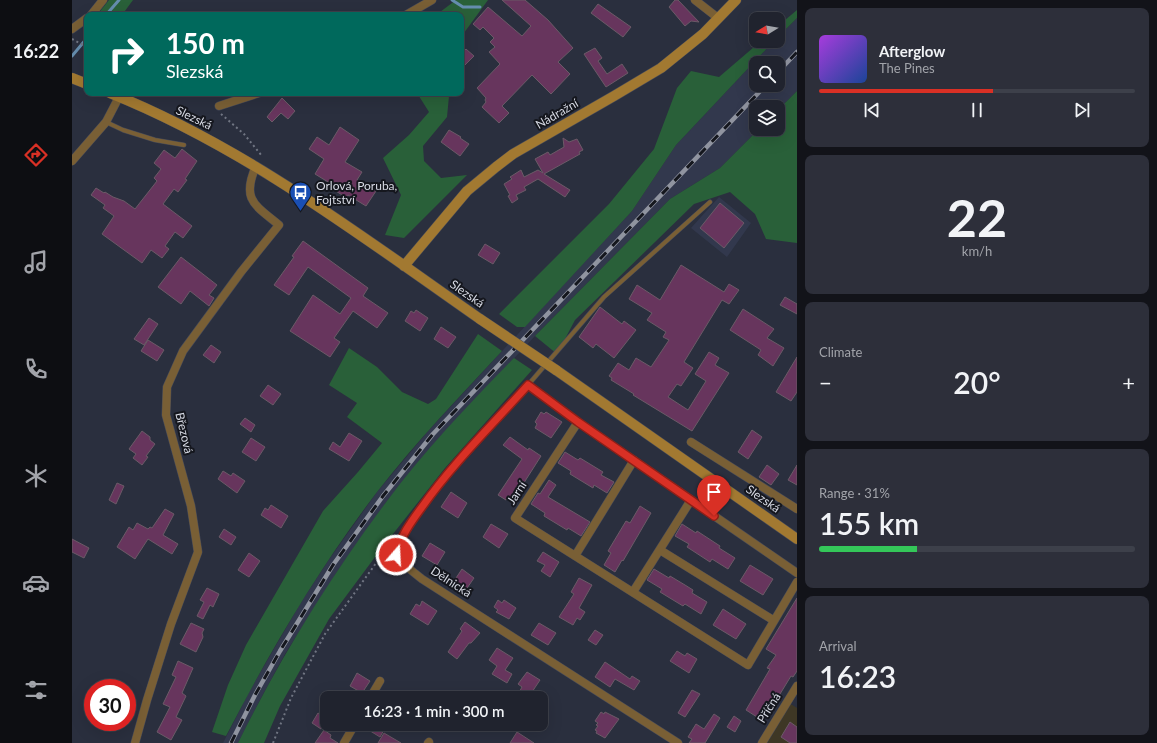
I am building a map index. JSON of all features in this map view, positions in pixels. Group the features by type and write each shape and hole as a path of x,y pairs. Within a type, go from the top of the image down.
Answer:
{"street":[{"path":"94,12 103,0"},
{"path":"411,12 432,0"},
{"path":"695,0 718,18"},
{"name":"Nádražní","path":"404,266 463,195 496,167 513,154 661,68 703,34 736,0"},
{"path":"72,29 84,20"},
{"path":"72,78 84,83"},
{"path":"72,161 106,122 114,96"},
{"name":"Slezská","path":"116,96 199,134 256,166 556,370 797,539"},
{"path":"219,106 250,96"},
{"name":"Březová","path":"136,743 147,700 171,624 198,552 191,506 166,415 167,387 183,351 241,272 279,225 256,207 250,196 249,186 256,166"},
{"path":"396,555 398,544 409,525 432,493 528,385 578,422 797,573"},
{"name":"Jarní","path":"578,422 515,518 748,665 773,620"},
{"name":"Slezská","path":"691,442 797,508"},
{"path":"575,556 634,460"},
{"path":"633,592 691,500"},
{"path":"660,550 773,620 797,582"},
{"name":"Dělnická","path":"396,555 402,563 422,579 678,743"},
{"path":"374,691 380,681"},
{"name":"Příčná","path":"762,743 794,698 797,686"},
{"path":"344,743 351,731"}],"lane":[{"path":"106,122 123,130 155,140 184,145"},
{"path":"528,385 604,297 710,202"}],"path":[{"path":"72,39 84,45"},
{"path":"219,106 221,113 244,134 262,156"},
{"path":"273,743 291,698 325,634 378,559 396,555"}],"shaded area":[{"path":"797,18 797,91 785,103 785,100 749,100 749,136 752,136 720,168 670,199 535,336 439,438 388,500 339,569 285,654 238,743 223,743 249,692 300,604 328,561 377,492 429,430 632,211 676,145 749,68 749,92 785,92 785,56 760,56 767,48 785,48 785,30"},
{"path":"719,197 751,223 727,257 691,228"},
{"path":"789,703 797,708 797,743 767,743"}],"green space":[{"path":"109,0 133,0 124,12 99,12"},
{"path":"456,0 488,0 464,33 464,12 440,12"},
{"path":"797,10 797,18 785,30 785,20"},
{"path":"753,48 767,48 760,56 749,56 749,68 676,145 632,211 525,327 517,327 499,314 609,204 654,149 677,88 691,71 719,77"},
{"path":"797,91 797,243 766,239 755,214 730,192 694,204 575,320 557,354 535,336 670,199 720,168 752,136 785,136 785,103"},
{"path":"419,96 449,96 447,117 423,146 424,161 441,178 467,175 404,238 385,235 401,195 383,158 409,135 429,112"},
{"path":"478,334 502,351 422,438 377,492 315,580 278,641 226,736 212,732 228,685 246,645 323,511 382,443 347,417 357,403 329,385 349,348 377,367 402,392 428,404 436,399"},
{"path":"514,358 532,370 445,468 378,553 329,619 280,706 264,743 238,743 271,680 307,619 366,530 432,445"}],"building":[{"path":"502,0 525,0 548,20 573,48 558,62 570,74 551,94 532,75 502,106 509,113 499,123 482,107 486,102 486,98 477,88 500,64 489,52 495,47 490,42 494,38 483,27 480,30 473,24 488,7 522,36 531,26"},
{"path":"675,0 678,0 699,22 691,21 685,26 669,7"},
{"path":"598,4 631,27 623,37 591,13"},
{"path":"595,48 602,58 598,61 607,74 622,64 628,73 606,87 584,54"},
{"path":"466,49 474,56 464,66 464,51"},
{"path":"282,98 295,111 288,119 281,113 272,122 267,117"},
{"path":"340,127 359,140 345,162 362,172 357,180 376,191 366,206 348,195 347,198 331,188 333,185 315,174 324,159 309,149 317,137 329,145"},
{"path":"449,130 469,144 460,156 441,142"},
{"path":"563,138 569,142 577,139 583,150 579,152 580,154 544,174 570,190 565,197 538,179 524,187 526,190 516,195 518,199 512,203 508,196 510,195 504,184 512,179 510,177 521,170 524,177 538,170 543,173 535,159 548,152 550,155 564,147"},
{"path":"182,149 197,161 185,179 187,180 178,192 174,189 163,204 192,226 183,238 175,232 165,246 169,249 162,258 151,250 142,263 102,234 114,216 103,208 105,205 91,195 96,188 124,201 135,209 157,181 154,178 161,169 154,163 164,150 175,158"},
{"path":"720,203 744,223 724,248 700,228"},
{"path":"303,241 368,288 363,296 388,313 377,328 353,311 334,338 340,342 330,357 290,331 313,295 340,314 351,298 308,267 289,295 274,285 294,257 292,256"},
{"path":"485,244 500,253 493,264 478,255"},
{"path":"181,257 217,285 209,295 214,298 209,306 190,291 181,304 158,287"},
{"path":"681,265 724,292 729,284 739,290 729,304 722,300 684,362 693,368 681,386 677,384 668,397 688,410 706,381 695,374 709,352 719,358 715,365 729,373 692,431 633,395 634,394 611,380 612,378 609,376 618,363 629,370 636,358 651,367 669,340 663,337 666,332 647,320 652,313 629,299 637,285 660,300"},
{"path":"785,297 797,304 797,314 780,305"},
{"path":"600,307 622,324 624,321 636,330 614,358 596,344 593,348 579,337"},
{"path":"743,309 774,329 767,338 784,348 773,366 758,355 761,350 730,330"},
{"path":"416,310 428,318 420,331 405,321 411,311 414,313"},
{"path":"149,318 158,324 144,345 134,339"},
{"path":"441,327 456,337 448,348 434,339"},
{"path":"148,340 164,350 157,361 141,351"},
{"path":"211,345 221,352 214,363 203,355"},
{"path":"797,357 797,392 791,401 776,392"},
{"path":"268,385 281,394 273,405 260,396"},
{"path":"541,412 544,414 546,412 562,422 551,438 535,428 537,424 535,422"},
{"path":"245,418 255,425 251,432 240,424"},
{"path":"752,430 762,437 748,459 738,452"},
{"path":"142,431 150,437 150,440 155,444 146,456 148,457 142,465 133,458 136,454 129,449"},
{"path":"349,433 362,441 349,461 329,449 333,442 340,447"},
{"path":"510,437 528,450 529,448 541,456 513,500 507,497 506,500 498,495 522,459 503,445"},
{"path":"251,438 265,447 256,461 242,452"},
{"path":"565,452 578,460 580,458 603,472 601,475 614,482 607,493 594,485 593,488 570,474 571,471 558,463"},
{"path":"767,465 779,474 771,485 759,477"},
{"path":"797,465 797,485 788,480"},
{"path":"223,471 231,476 233,473 245,481 237,493 218,479"},
{"path":"549,480 556,485 548,497 590,522 581,536 568,528 567,530 544,516 545,513 531,504"},
{"path":"117,483 124,486 116,504 109,500"},
{"path":"451,492 467,503 458,518 441,507"},
{"path":"271,505 288,516 281,528 261,515 265,508 268,510"},
{"path":"640,506 651,513 615,572 604,565 611,553 608,551 626,521 630,523"},
{"path":"165,509 174,514 163,535 178,544 172,554 148,539 135,559 117,547 129,527 133,530 137,523 148,529 150,527 152,528"},
{"path":"491,524 508,534 499,548 483,537"},
{"path":"682,524 696,533 697,531 735,558 728,569 712,559 710,562 687,547 689,544 675,536"},
{"path":"224,529 236,537 231,545 219,537"},
{"path":"72,539 89,548 84,558 72,552"},
{"path":"430,543 445,552 437,565 422,556"},
{"path":"543,552 559,562 550,577 541,571 545,565 537,561"},
{"path":"249,553 260,561 249,577 238,570"},
{"path":"750,565 773,579 763,595 740,581"},
{"path":"462,569 474,578 465,591 452,584"},
{"path":"654,569 685,585 693,590 692,593 707,602 701,614 685,604 683,606 660,592 662,589 647,580"},
{"path":"579,578 592,585 579,608 585,612 580,620 577,618 573,625 559,617 574,594 571,592"},
{"path":"207,588 219,594 213,607 210,605 203,619 197,616 204,602 200,600"},
{"path":"797,598 797,671 793,677 791,676 766,717 759,713 757,717 746,710 770,669 767,668 776,655 766,649"},
{"path":"498,600 502,603 504,600 516,608 509,619 496,612 498,610 494,607"},
{"path":"422,601 437,611 428,625 410,614 416,604 420,606"},
{"path":"723,609 746,624 736,639 713,625"},
{"path":"465,622 480,633 471,643 469,643 457,659 448,652 462,631 460,629"},
{"path":"191,623 204,629 202,633 203,637 196,652 180,644"},
{"path":"539,623 556,633 548,645 531,635"},
{"path":"595,630 603,635 596,645 588,640"},
{"path":"497,648 513,658 505,670 512,674 507,683 492,674 497,666 489,660"},
{"path":"677,651 685,656 687,653 697,659 689,673 670,661"},
{"path":"178,661 193,668 182,693 186,696 176,717 182,720 171,740 157,732 170,707 163,704 176,677 172,675"},
{"path":"605,662 630,679 632,676 640,681 634,690 615,679 610,687 595,677"},
{"path":"527,672 540,680 533,691 520,691 522,687 518,684"},
{"path":"357,673 370,681 363,691 359,691 350,686"},
{"path":"692,690 700,694 685,717 678,713"},
{"path":"601,712 604,714 605,712 619,719 605,738 596,733 597,731 595,730 598,723 595,721"},
{"path":"318,713 320,714 320,728 312,723"},
{"path":"714,714 720,718 705,743 689,743 692,739 688,737 696,724 704,729"},
{"path":"734,716 741,721 735,732 727,727"},
{"path":"790,722 797,727 797,743 790,743 781,737"},
{"path":"323,731 325,731 331,735 330,738 338,743 315,743"},
{"path":"370,731 383,731 380,737"},
{"path":"517,732 534,743 510,743"},
{"path":"384,733 401,743 378,743"}],"waterway":[{"path":"109,12 119,0"},
{"path":"452,0 463,7 480,7"},
{"path":"72,56 84,42"}],"railway":[{"path":"785,65 797,52"},
{"path":"231,743 255,695 280,651 333,565 383,496 433,434 759,92"}],"place":[{"name":"Orlová, Poruba, Fojtství","path":"300,212"}],"route":[{"path":"396,555 398,544 409,525 432,493 528,385 578,422 714,516"}]}
